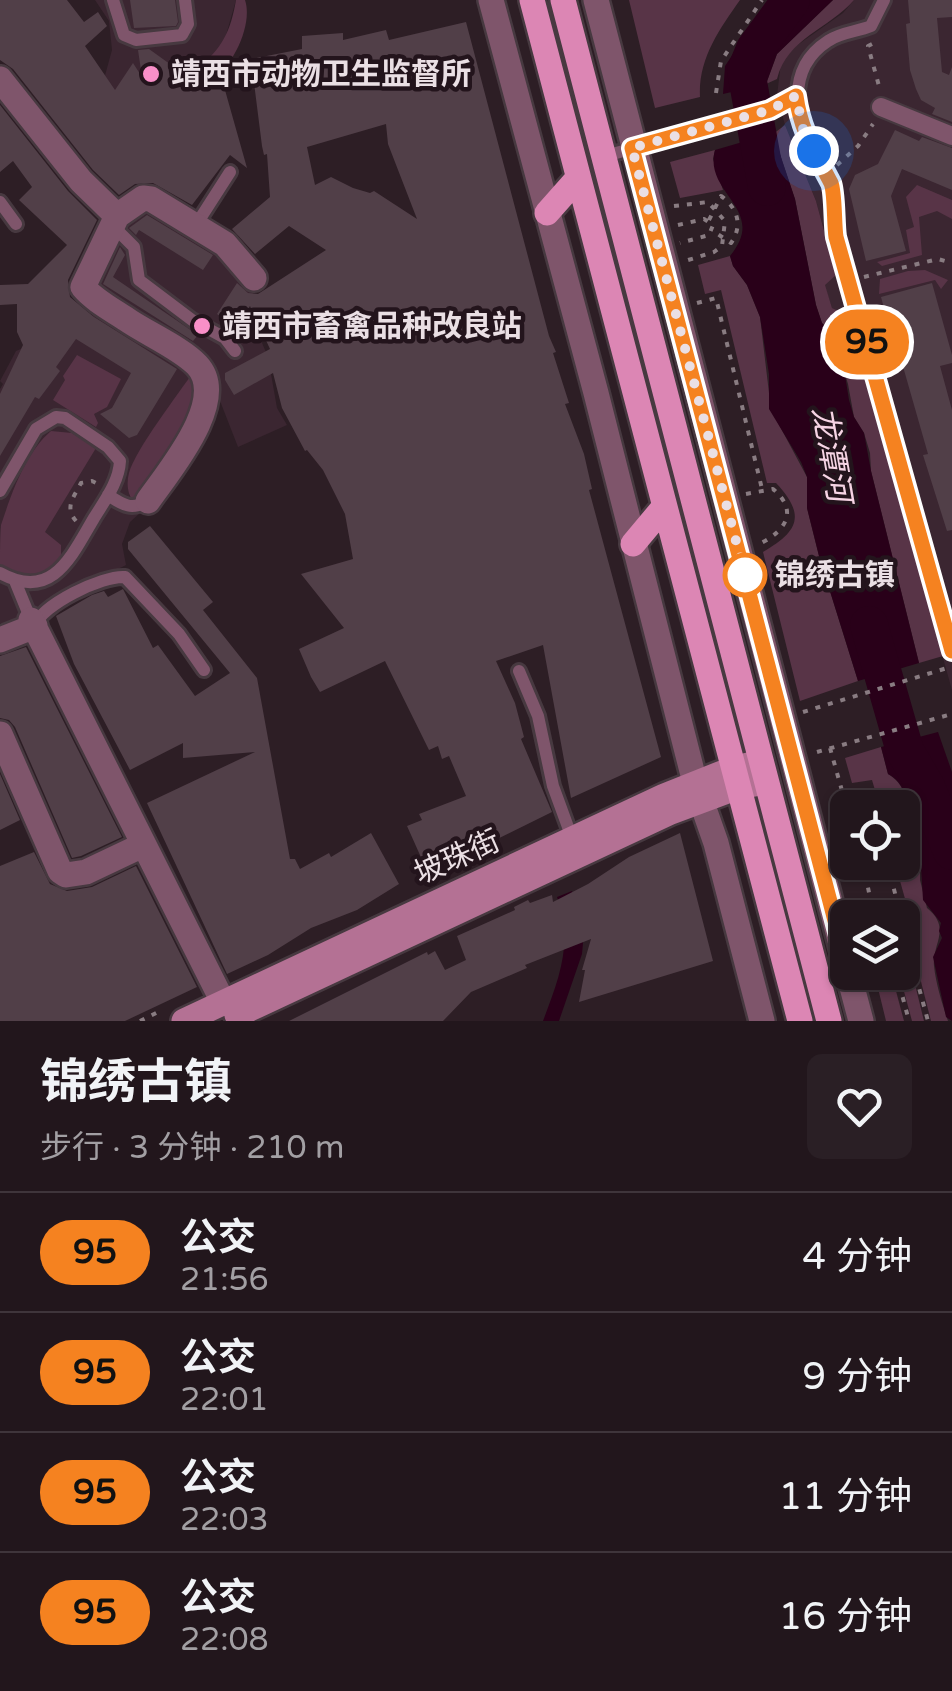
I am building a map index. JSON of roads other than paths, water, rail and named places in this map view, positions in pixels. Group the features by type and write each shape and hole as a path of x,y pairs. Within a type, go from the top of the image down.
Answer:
{"main road":[{"path":"532,0 800,1021"},
{"path":"562,0 829,1021"},
{"path":"547,212 578,178"},
{"path":"633,544 664,507"},
{"name":"坡珠街","path":"224,1012 572,838 735,778 764,772"},
{"name":"坡珠街","path":"184,1021 224,1012 699,791"}],"street":[{"path":"490,0 762,1021"},
{"path":"596,0 830,903"},
{"path":"0,79 116,221"},
{"path":"880,107 952,136"},
{"path":"148,501 200,426 204,376 196,364 135,326 83,286 116,221 143,198 225,244 254,278"},
{"path":"0,640 33,623 224,1012"},
{"path":"0,734 60,871 66,875 86,872 142,845"},
{"path":"853,990 861,1021"}],"lane":[{"path":"112,0 124,34 136,40 182,36 188,24 184,0"},
{"path":"884,0 871,26 845,33 812,53 802,69 796,96 804,133 833,186 836,237 952,651"},
{"path":"605,156 770,110 796,96"},
{"path":"196,225 230,172"},
{"path":"0,202 16,224"},
{"path":"116,221 134,247 139,280 192,320 225,338 235,351"},
{"path":"0,491 36,429 56,417 65,418 115,453 120,461 109,493 63,569 39,581 15,581 0,572"},
{"path":"109,493 128,507 136,508 148,501"},
{"path":"33,623 51,605 108,578 124,578 132,581 180,634 204,670"},
{"path":"15,581 33,623"},
{"path":"519,671 538,716 553,786 572,838"}],"water":[{"path":"769,0 833,0 777,54 766,84 723,94 725,66"},
{"path":"773,133 795,199 816,305 822,323 840,344 849,400 864,433 919,663 858,681 807,508 807,477 769,409 769,374 760,317 730,256 740,240 742,226 714,165 715,150"},
{"path":"938,732 952,772 952,1021 946,1017 933,957 942,938 941,923 923,900 920,790 903,790 888,774 881,747"},
{"path":"572,891 582,954 559,1021 543,1021 559,975 564,944 557,897"}],"waterway":[{"name":"龙潭河","path":"767,187 746,71 755,49 791,0"},
{"name":"龙潭河","path":"869,625 905,751 926,787 952,851"}],"place":[{"name":"靖西市动物卫生监督所","path":"151,74"},
{"name":"靖西市畜禽品种改良站","path":"202,326"},
{"name":"锦绣古镇","path":"745,575"}]}
